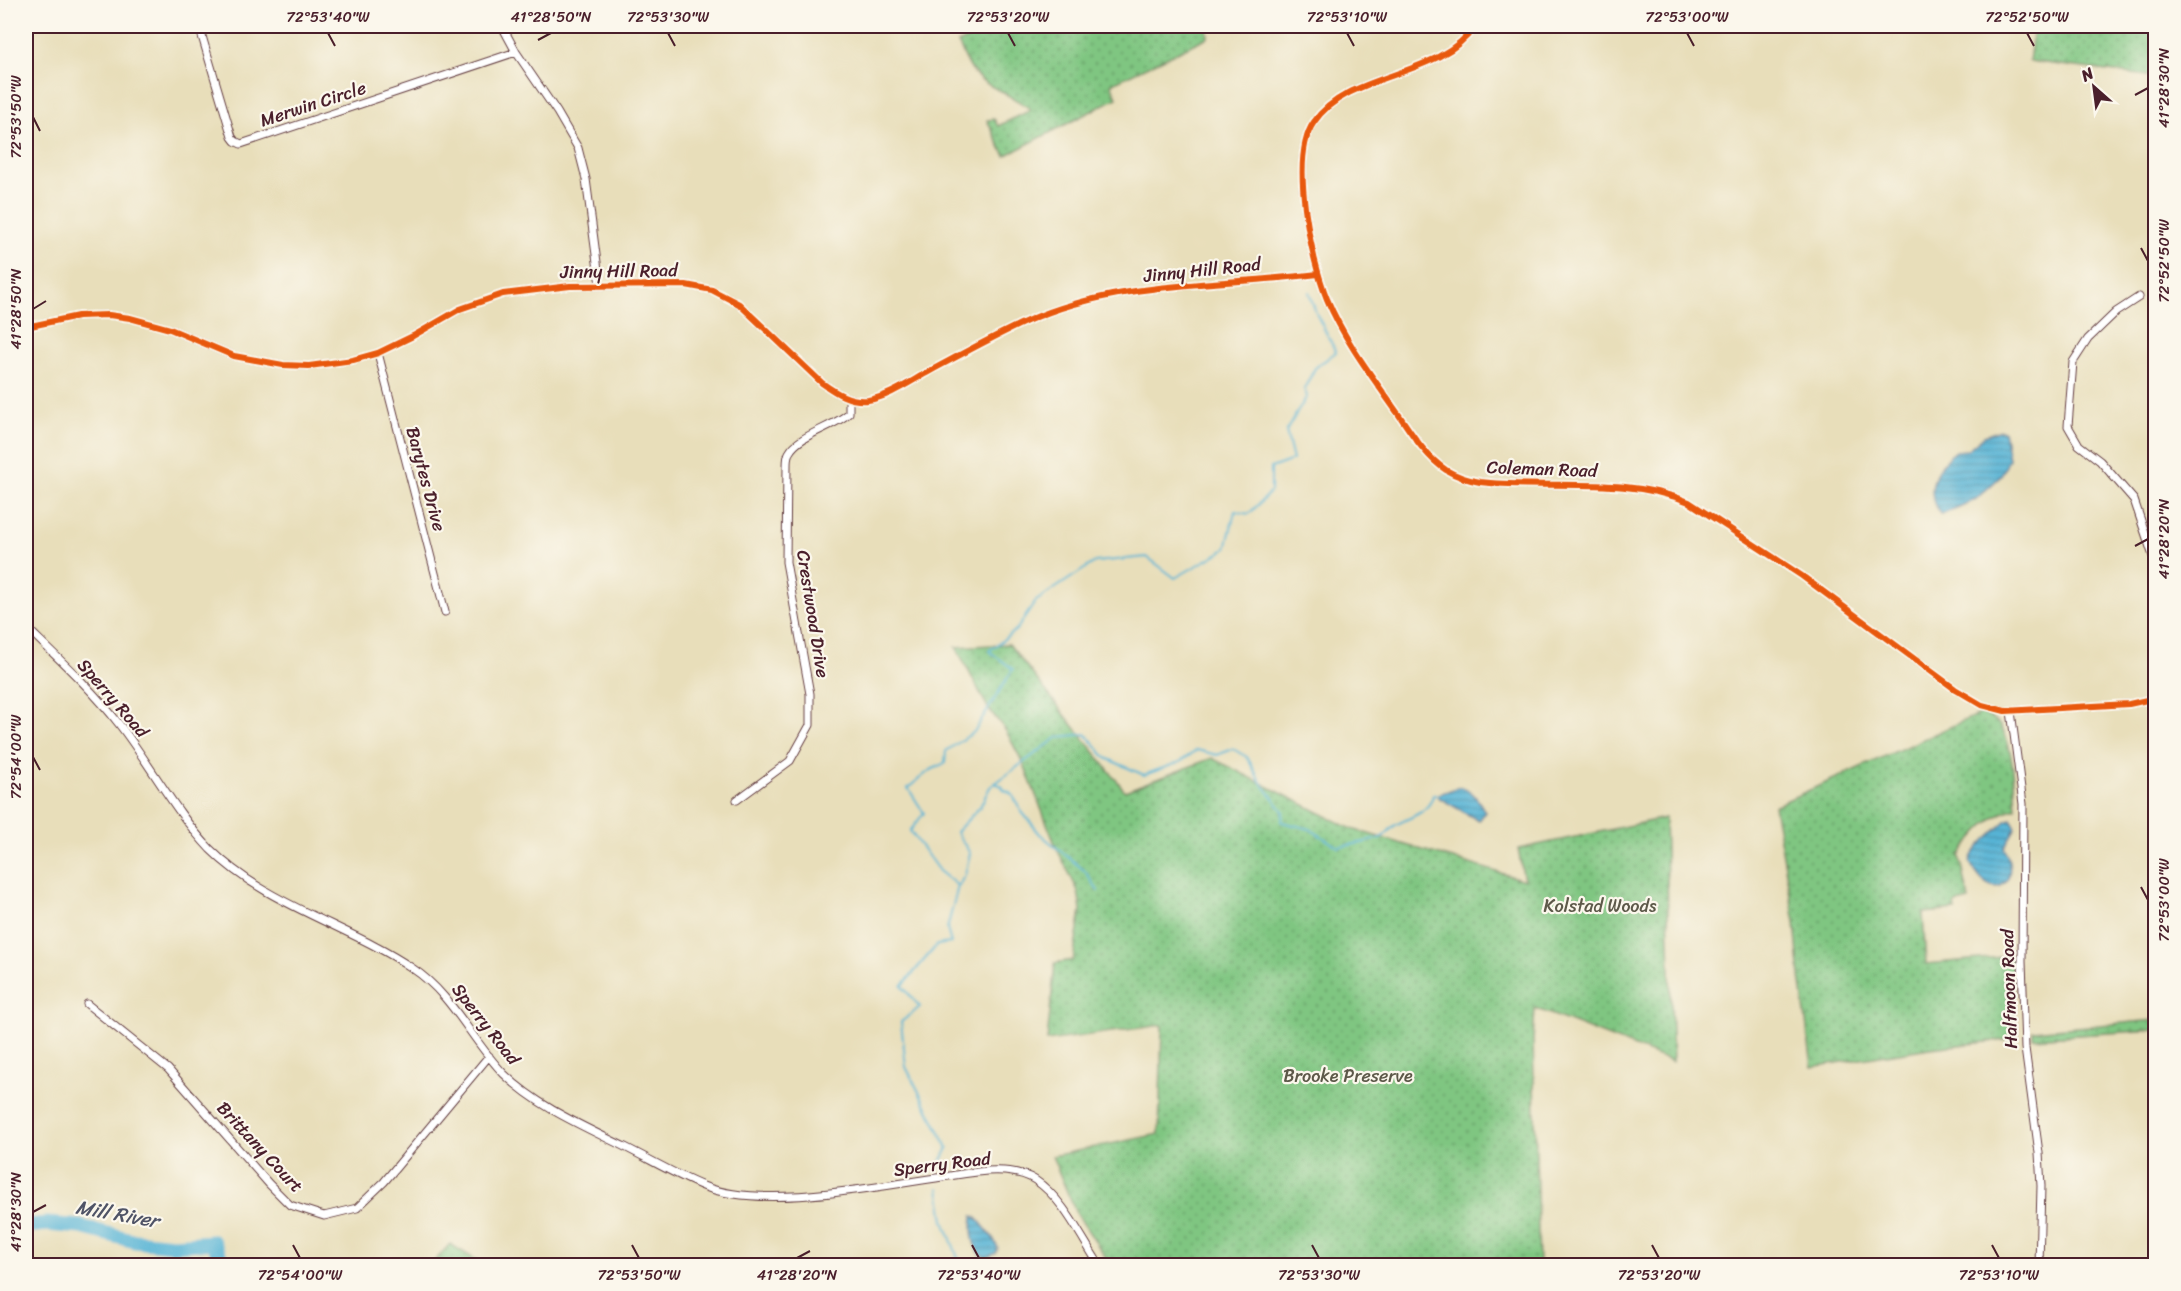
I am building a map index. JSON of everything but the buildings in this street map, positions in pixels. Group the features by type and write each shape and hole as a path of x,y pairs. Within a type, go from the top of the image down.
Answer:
{"street":[{"name":"Merwin Circle","path":"200,26 232,136 241,144 516,52"},
{"path":"502,26 516,52 557,112 578,148 586,179 600,285"},
{"name":"Coleman Road","path":"1475,26 1448,52 1338,99 1324,109 1314,122 1304,144 1302,176 1318,274 1335,316 1356,353 1418,442 1437,462 1446,470 1471,480 1492,483 1644,489 1669,494 1689,502 1802,576 1955,689 1982,705 2011,711 2129,704 2156,698"},
{"name":"Jinny Hill Road","path":"26,327 78,316 109,315 170,329 234,356 283,365 331,364 378,353 460,309 492,297 542,288 686,285 723,295 748,311 834,392 849,398 867,400 883,395 1027,321 1073,305 1141,291 1318,274"},
{"path":"2139,297 2116,312 2088,339 2073,362 2068,426 2079,445 2100,461 2134,500 2156,565"},
{"name":"Barytes Drive","path":"378,353 445,612"},
{"name":"Crestwood Drive","path":"737,800 790,761 810,725 810,694 786,562 787,467 789,453 800,441 849,413 849,398"},
{"name":"Sperry Road","path":"26,627 106,708 143,756 198,835 216,854 267,891 415,969 440,991 489,1056 516,1085 553,1110 688,1179 723,1192 793,1195 994,1172 1015,1172 1046,1188 1100,1266"},
{"name":"Halfmoon Road","path":"2011,711 2023,804 2021,935 2025,1048 2040,1153 2039,1266"},
{"name":"Brittany Court","path":"87,1004 168,1069 290,1205 324,1216 357,1208 377,1189 489,1056"}],"green space":[{"path":"995,26 1207,26 1208,37 1111,84 1117,98 1005,156 987,120 994,119 998,126 1031,110 976,75 958,43"},
{"path":"2034,26 2155,26 2155,77 2029,61"},
{"name":"Brooke Preserve","path":"1009,644 1125,791 1212,758 1352,829 1524,880 1518,849 1665,818 1673,1062 1535,1008 1533,1041 1539,1265 1111,1265 1076,1213 1052,1156 1159,1134 1162,1025 1047,1041 1055,963 1073,960 1081,910 1078,891 1057,849 1024,765 1006,731 988,708 956,647"},
{"path":"1981,713 1995,720 2007,740 2012,763 2016,808 1999,815 1984,826 1960,856 1969,900 1955,904 1956,910 1923,913 1926,964 2012,956 2015,1039 1930,1048 1812,1067 1795,922 1774,806"},
{"path":"2155,1020 2155,1030 2033,1038 2033,1031"},
{"path":"450,1244 484,1265 431,1265"}],"water":[{"path":"2004,431 2009,459 2001,476 1976,499 1941,515 1936,507 1932,489 1942,464 1956,451 1967,450 1984,436"},
{"path":"1459,787 1472,793 1480,803 1485,812 1479,821 1438,797 1439,794"},
{"path":"2011,819 2016,827 2004,848 2010,870 2008,878 1998,887 1991,886 1983,881 1975,871 1971,858 1988,838"},
{"path":"973,1216 993,1238 998,1248 996,1253 986,1258 981,1255 975,1245 972,1228"}],"waterway":[{"path":"2156,209 2152,220 2156,232"},
{"path":"938,1168 948,1148 906,1067 901,1022 920,1007 902,986 937,945 951,943 947,929 958,886 939,871 910,831 924,813 908,788 929,771 945,763 946,751 974,732 1013,669 989,651 1017,629 1036,601 1095,562 1147,557 1175,578 1226,549 1235,511 1249,514 1271,491 1271,468 1293,460 1286,431 1307,396 1304,389 1315,368 1336,352 1316,313 1309,292"},
{"path":"959,885 965,875 970,853 956,832 980,807 990,787 1058,737 1086,734 1106,758 1144,775 1180,762 1197,750 1217,755 1233,749 1247,757 1260,781 1283,811 1282,822 1310,829 1338,847 1382,837 1394,826 1423,811 1433,795 1438,795"},
{"path":"995,783 1012,794 1022,812 1040,834 1085,871 1098,891"},
{"path":"939,1188 944,1221 961,1266"},
{"name":"Mill River","path":"26,1226 47,1224 81,1227 135,1241 173,1245 213,1242 222,1261 221,1266"}],"cycle path":[{"path":"1475,26 1459,43 1440,56 1371,83 1329,105 1314,122 1307,138 1303,159 1305,209 1309,235 1327,299 1360,359 1432,459 1454,474 1480,482 1612,486 1664,494 1689,502 1802,576 1955,689 1982,705 2005,711 2129,704 2156,698"},
{"path":"26,327 78,316 109,315 170,329 234,356 283,365 309,366 353,360 378,353 460,309 503,294 570,286 686,285 712,290 739,304 822,383 849,398 868,400 892,392 1027,321 1097,298 1134,291 1318,274"}],"park label":[{"name":"Kolstad Woods","path":"1600,906"}]}
